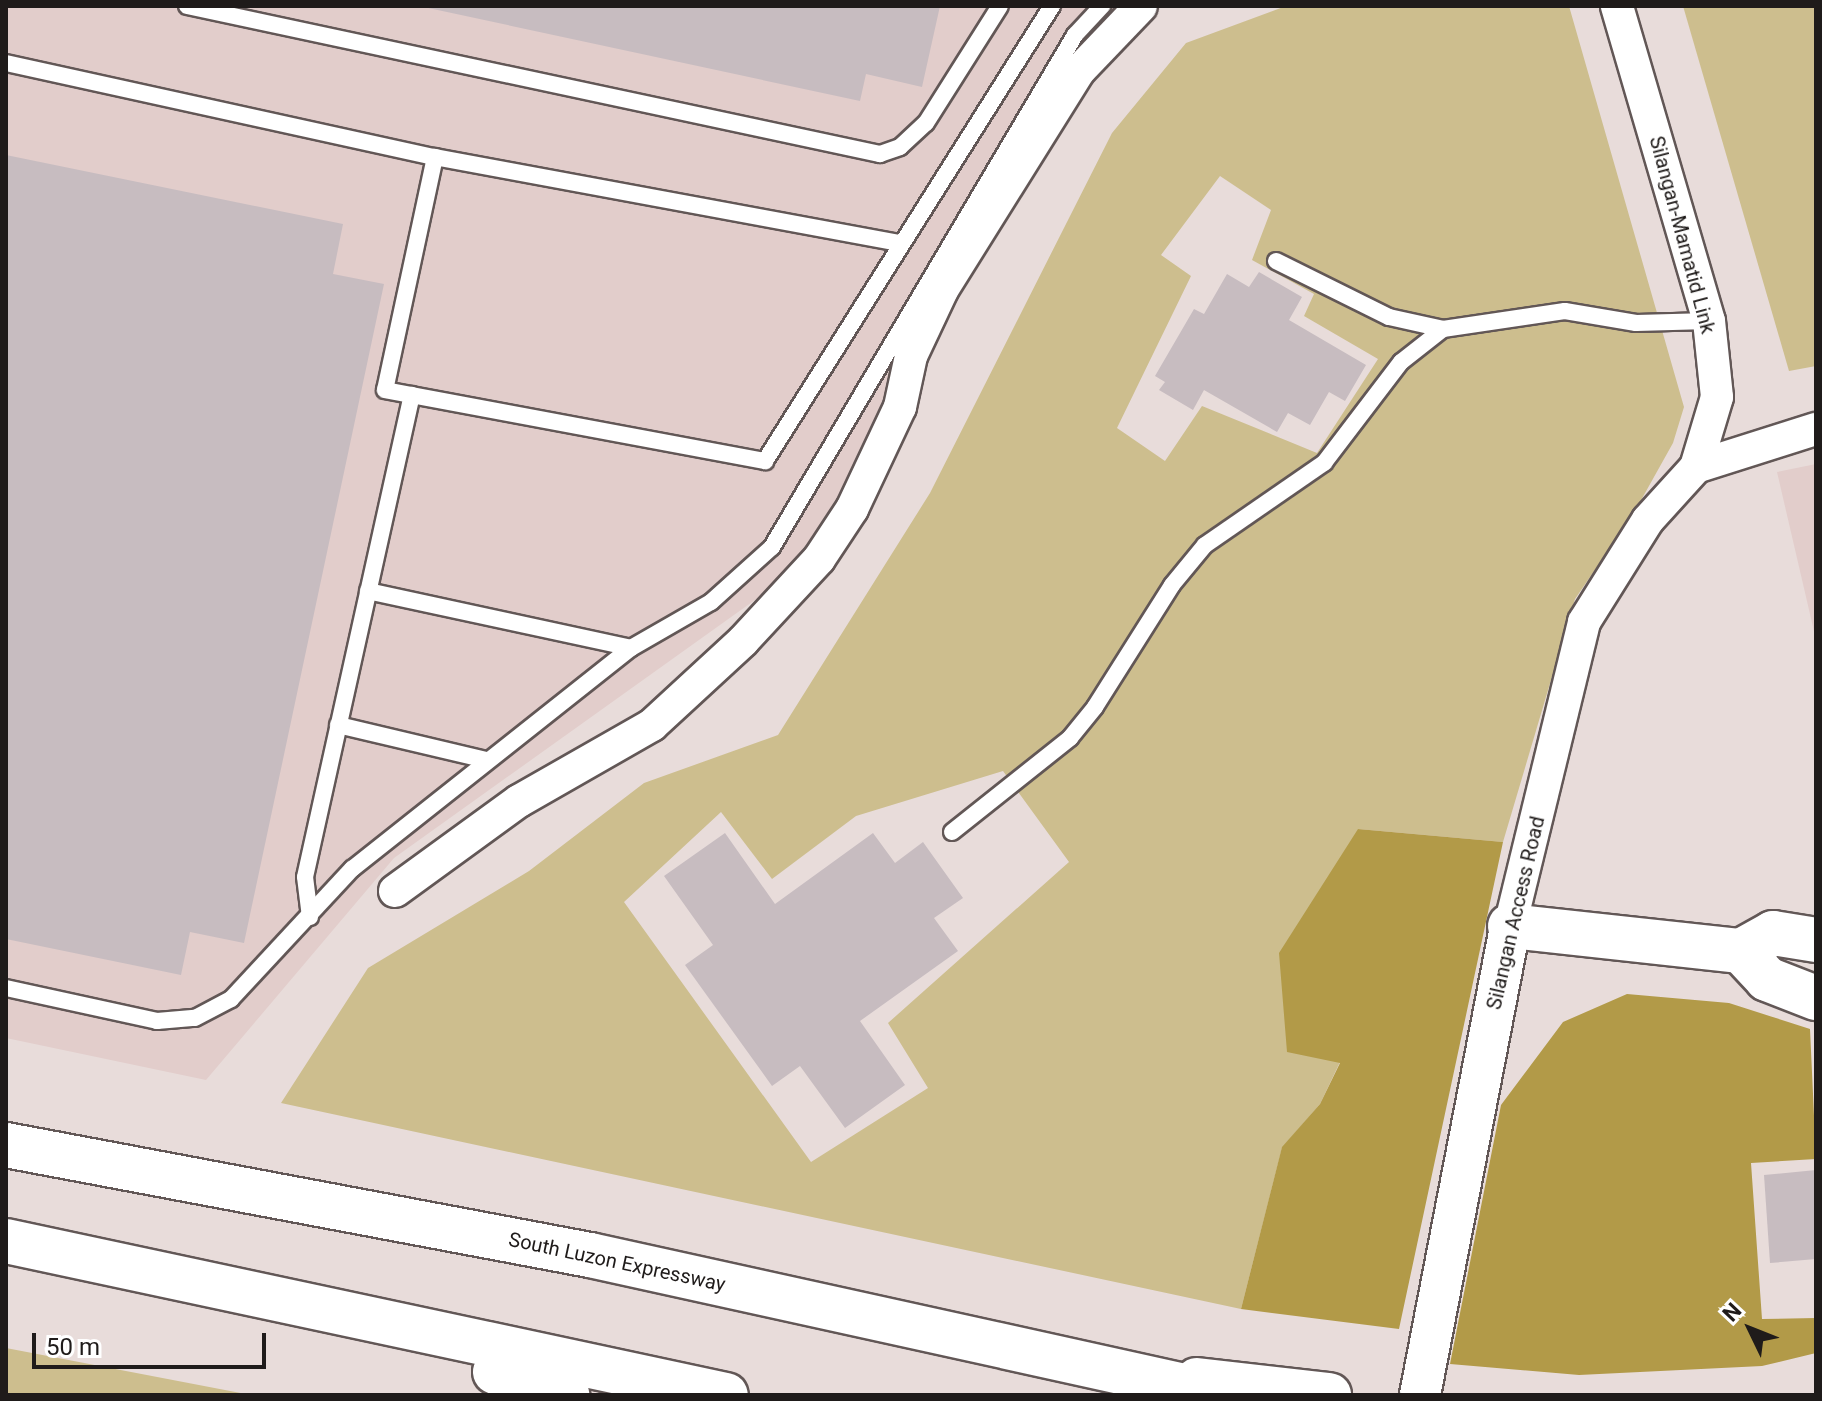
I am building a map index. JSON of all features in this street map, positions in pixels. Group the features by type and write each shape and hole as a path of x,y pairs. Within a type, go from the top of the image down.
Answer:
{"highway":[{"path":"1510,926 1741,951 1773,933 1816,940"},
{"path":"1741,951 1767,979 1816,998"},
{"name":"South Luzon Expressway","path":"6,1145 590,1255 1225,1395"},
{"path":"6,1241 726,1395"},
{"path":"268,1299 567,1395"},
{"path":"1123,1371 1329,1395"}],"street":[{"path":"395,891 519,801 652,725 743,641 819,559 852,509 900,407 911,356 942,290 1078,72 1141,6"},
{"name":"Silangan-Mamatid Link","path":"1617,6 1709,321 1717,397 1696,467"},
{"path":"1696,467 1816,429"},
{"name":"Silangan Access Road","path":"1420,1395 1510,926 1584,622 1648,520 1696,467"}],"lane":[{"path":"187,6 880,154 900,147 926,123 1000,6"},
{"path":"435,157 385,390 765,461 1052,6"},
{"path":"6,988 157,1021 195,1018 231,999 352,869 631,648 711,602 772,547 1075,35 1102,6"},
{"path":"6,63 435,157 900,243"},
{"path":"1276,261 1389,317 1443,329 1565,311 1636,323 1709,321"},
{"path":"952,832 1070,738 1172,585 1205,545 1324,463 1392,371 1443,329"},
{"path":"310,917 305,877 412,395"},
{"path":"368,591 631,648"},
{"path":"338,725 486,760"}],"shaded area":[{"path":"6,6 1125,6 914,330 832,515 776,585 394,858 206,1080 6,1038"},
{"path":"1286,6 1569,6 1684,407 1673,443 1635,511 1575,599 1503,842 1358,829 1340,1062 1320,1104 1282,1148 1241,1309 281,1103 368,968 529,871 644,783 778,735 930,493 1112,133 1186,43","holes":["1220,176 1271,210 1252,260 1314,294 1304,316 1378,359 1317,453 1202,406 1165,461 1117,428 1191,276 1161,255","1003,771 1069,862 888,1023 928,1088 811,1162 624,902 721,812 772,879 856,816"]},
{"path":"1683,6 1816,6 1816,366 1789,371"},
{"path":"1816,464 1816,640 1777,472"},
{"path":"1358,829 1503,842 1399,1329 1241,1309 1282,1147 1320,1104 1340,1063 1287,1052 1279,953"},
{"path":"1627,994 1729,1003 1810,1029 1816,1159 1751,1163 1762,1319 1816,1318 1816,1353 1762,1366 1579,1375 1450,1364 1501,1105 1563,1022"},
{"path":"6,1348 251,1395 6,1395"}],"building":[{"path":"419,6 940,6 922,87 866,74 860,101"},
{"path":"6,155 343,224 333,274 384,284 244,943 190,932 181,975 6,939"},
{"path":"1259,272 1302,297 1289,320 1366,365 1345,401 1329,392 1310,425 1288,413 1277,432 1204,390 1193,410 1159,390 1165,382 1155,376 1194,309 1204,314 1227,274 1249,287"},
{"path":"725,833 775,904 873,833 895,863 923,842 963,898 934,918 958,951 860,1021 905,1085 845,1128 800,1066 772,1086 685,965 713,945 664,876"},
{"path":"1816,1170 1816,1259 1770,1263 1764,1175"}]}
